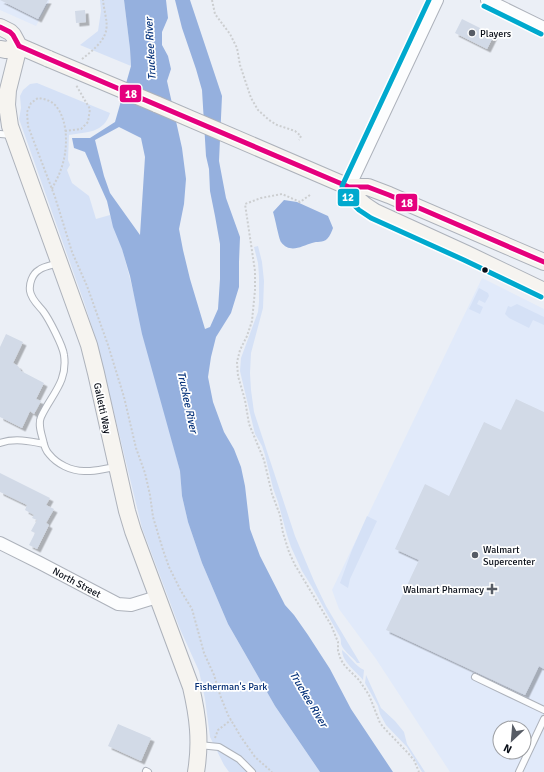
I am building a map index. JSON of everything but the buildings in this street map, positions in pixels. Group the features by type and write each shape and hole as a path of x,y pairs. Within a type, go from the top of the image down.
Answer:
{"main road":[{"path":"0,27 10,32 14,36 19,46 49,59 349,187 368,187 389,195 544,262"},
{"path":"0,49 6,50 19,46"},
{"name":"Galletti Way","path":"19,46 8,90 6,134 60,263 89,346 127,511 191,688 196,706 198,728 205,746 196,772"},
{"path":"349,187 356,198 375,212 544,291"}],"street":[{"path":"349,187 437,0"},
{"path":"486,0 544,28"},
{"name":"North Street","path":"0,543 40,562 118,604 131,605 157,596"}],"lane":[{"path":"60,263 39,269 34,274 30,283 30,292 45,313 58,338 64,355 64,369 60,386 41,418 40,426 44,444 48,453 53,458 75,470 90,471 117,467"},
{"path":"0,443 24,441 44,444"},
{"path":"475,677 544,710"},
{"path":"519,772 544,719"},
{"path":"205,746 219,747 239,759 252,772"}],"path":[{"path":"212,0 215,14 230,34 237,48 240,65 251,98 258,110 269,120 295,131 301,136 300,140"},
{"path":"52,189 62,169 66,149 65,131 60,113 54,105 46,100 38,98 32,103 27,112 28,126 52,189 72,252 87,286 108,345 124,397 136,448 145,473 153,517 163,550 169,567 192,609 204,653 214,675 228,715 255,757 272,772"},
{"path":"310,195 300,202 282,194 261,198 245,204 255,271 255,290 252,321 240,350 237,362 238,376 245,400 249,424 264,460 289,552 331,625 338,642 338,651 345,666 359,680 369,695 380,723 414,760 419,772"},
{"path":"205,746 218,730 231,720"}],"shaded area":[{"path":"0,0 49,0 49,2 36,26 0,10"},
{"path":"482,278 544,309 544,772 450,772 376,659 339,609 332,590"}],"green space":[{"path":"100,0 124,0 131,66 80,45 98,31 101,11"},
{"name":"Fisherman's Park","path":"37,83 110,113 107,120 99,128 88,132 69,135 68,160 70,165 67,170 72,183 89,196 96,219 110,215 122,248 180,471 182,496 188,522 202,563 228,624 275,706 320,772 229,772 210,737 205,699 199,671 180,629 142,528 98,347 85,305 19,119 21,108 20,96 23,90 30,84"},
{"path":"258,246 262,262 264,281 263,308 251,353 250,373 254,412 295,536 314,581 326,606 360,663 357,663 342,647 340,637 302,571 287,535 262,446 255,434 240,371 241,358 258,312 259,276 258,263 254,247"},
{"path":"479,288 488,293 489,296 485,303 479,300 477,304 483,307 480,314 469,309"},
{"path":"517,304 544,317 544,325 533,320 529,328 509,318 505,314 508,306 511,307"},
{"path":"367,516 377,521 350,579 348,588 340,583 352,550"},
{"path":"342,650 364,670 363,680 344,658"},
{"path":"366,675 381,708 404,732 407,744 425,772 422,772 407,747 386,725 380,714 378,706 365,683"}],"water":[{"name":"Truckee River","path":"124,0 166,0 168,18 162,32 162,45 168,56 171,69 167,81 182,148 186,179 184,204 179,229 190,279 205,329 210,327 218,309 220,244 210,191 209,169 206,156 202,90 182,28 175,0 190,0 222,96 219,161 226,198 240,237 239,287 231,313 216,337 211,357 208,377 213,402 224,432 234,449 241,467 245,486 250,529 260,556 285,605 294,615 330,669 351,709 393,772 320,772 275,706 228,624 202,563 188,522 182,496 180,471 142,334 130,276 122,249 113,227 107,201 85,152 74,148 72,138 90,138 115,122 131,66","holes":["119,127 141,138 145,157 140,235 110,193 95,140"]},
{"path":"284,200 297,202 328,216 333,228 328,238 324,241 314,242 296,248 288,248 285,246 280,240 273,212"}],"transit line":[{"name":"12","path":"429,0 343,184 343,190 352,203 371,218 541,297"},
{"name":"12","path":"484,6 541,34"},
{"name":"18","path":"0,27 10,32 19,46 49,59 349,187 368,187 389,195 544,262"}],"place":[{"name":"Players","path":"472,33"},
{"name":"Walmart Supercenter","path":"475,555"},
{"name":"Walmart Pharmacy","path":"492,589"}]}
